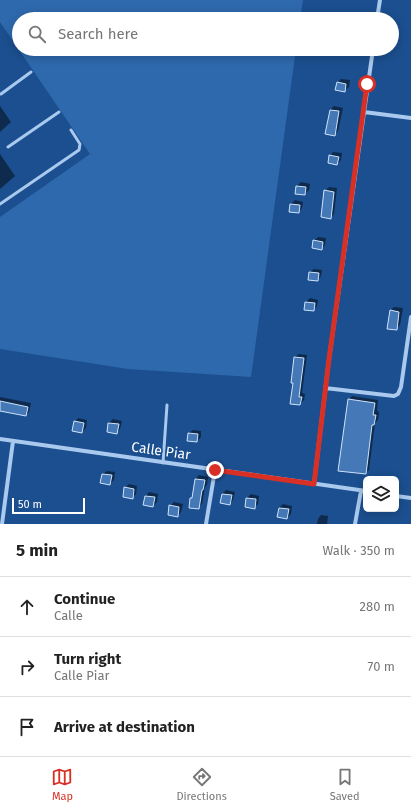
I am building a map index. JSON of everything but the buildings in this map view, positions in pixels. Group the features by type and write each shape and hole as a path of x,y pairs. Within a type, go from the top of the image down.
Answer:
{"street":[{"path":"378,12 380,0"},
{"path":"314,484 325,388 372,56"},
{"path":"364,112 411,118"},
{"path":"325,388 394,396 398,394 401,387 411,317"},
{"name":"Calle Piar","path":"0,439 363,491"},
{"path":"2,524 13,441"},
{"path":"206,524 215,470"},
{"path":"356,524 363,495"},
{"path":"399,496 411,498"}],"lane":[{"path":"1,94 31,72"},
{"path":"8,148 59,112"},
{"path":"0,204 79,150 80,144 71,130"},
{"path":"163,462 167,405"}],"shaded area":[{"path":"0,0 303,0 301,12 12,12 12,40 0,22"},
{"path":"23,56 295,56 251,377 128,369 0,349 0,217 90,154"}],"route":[{"path":"215,470 314,484 329,359 367,84"}]}
